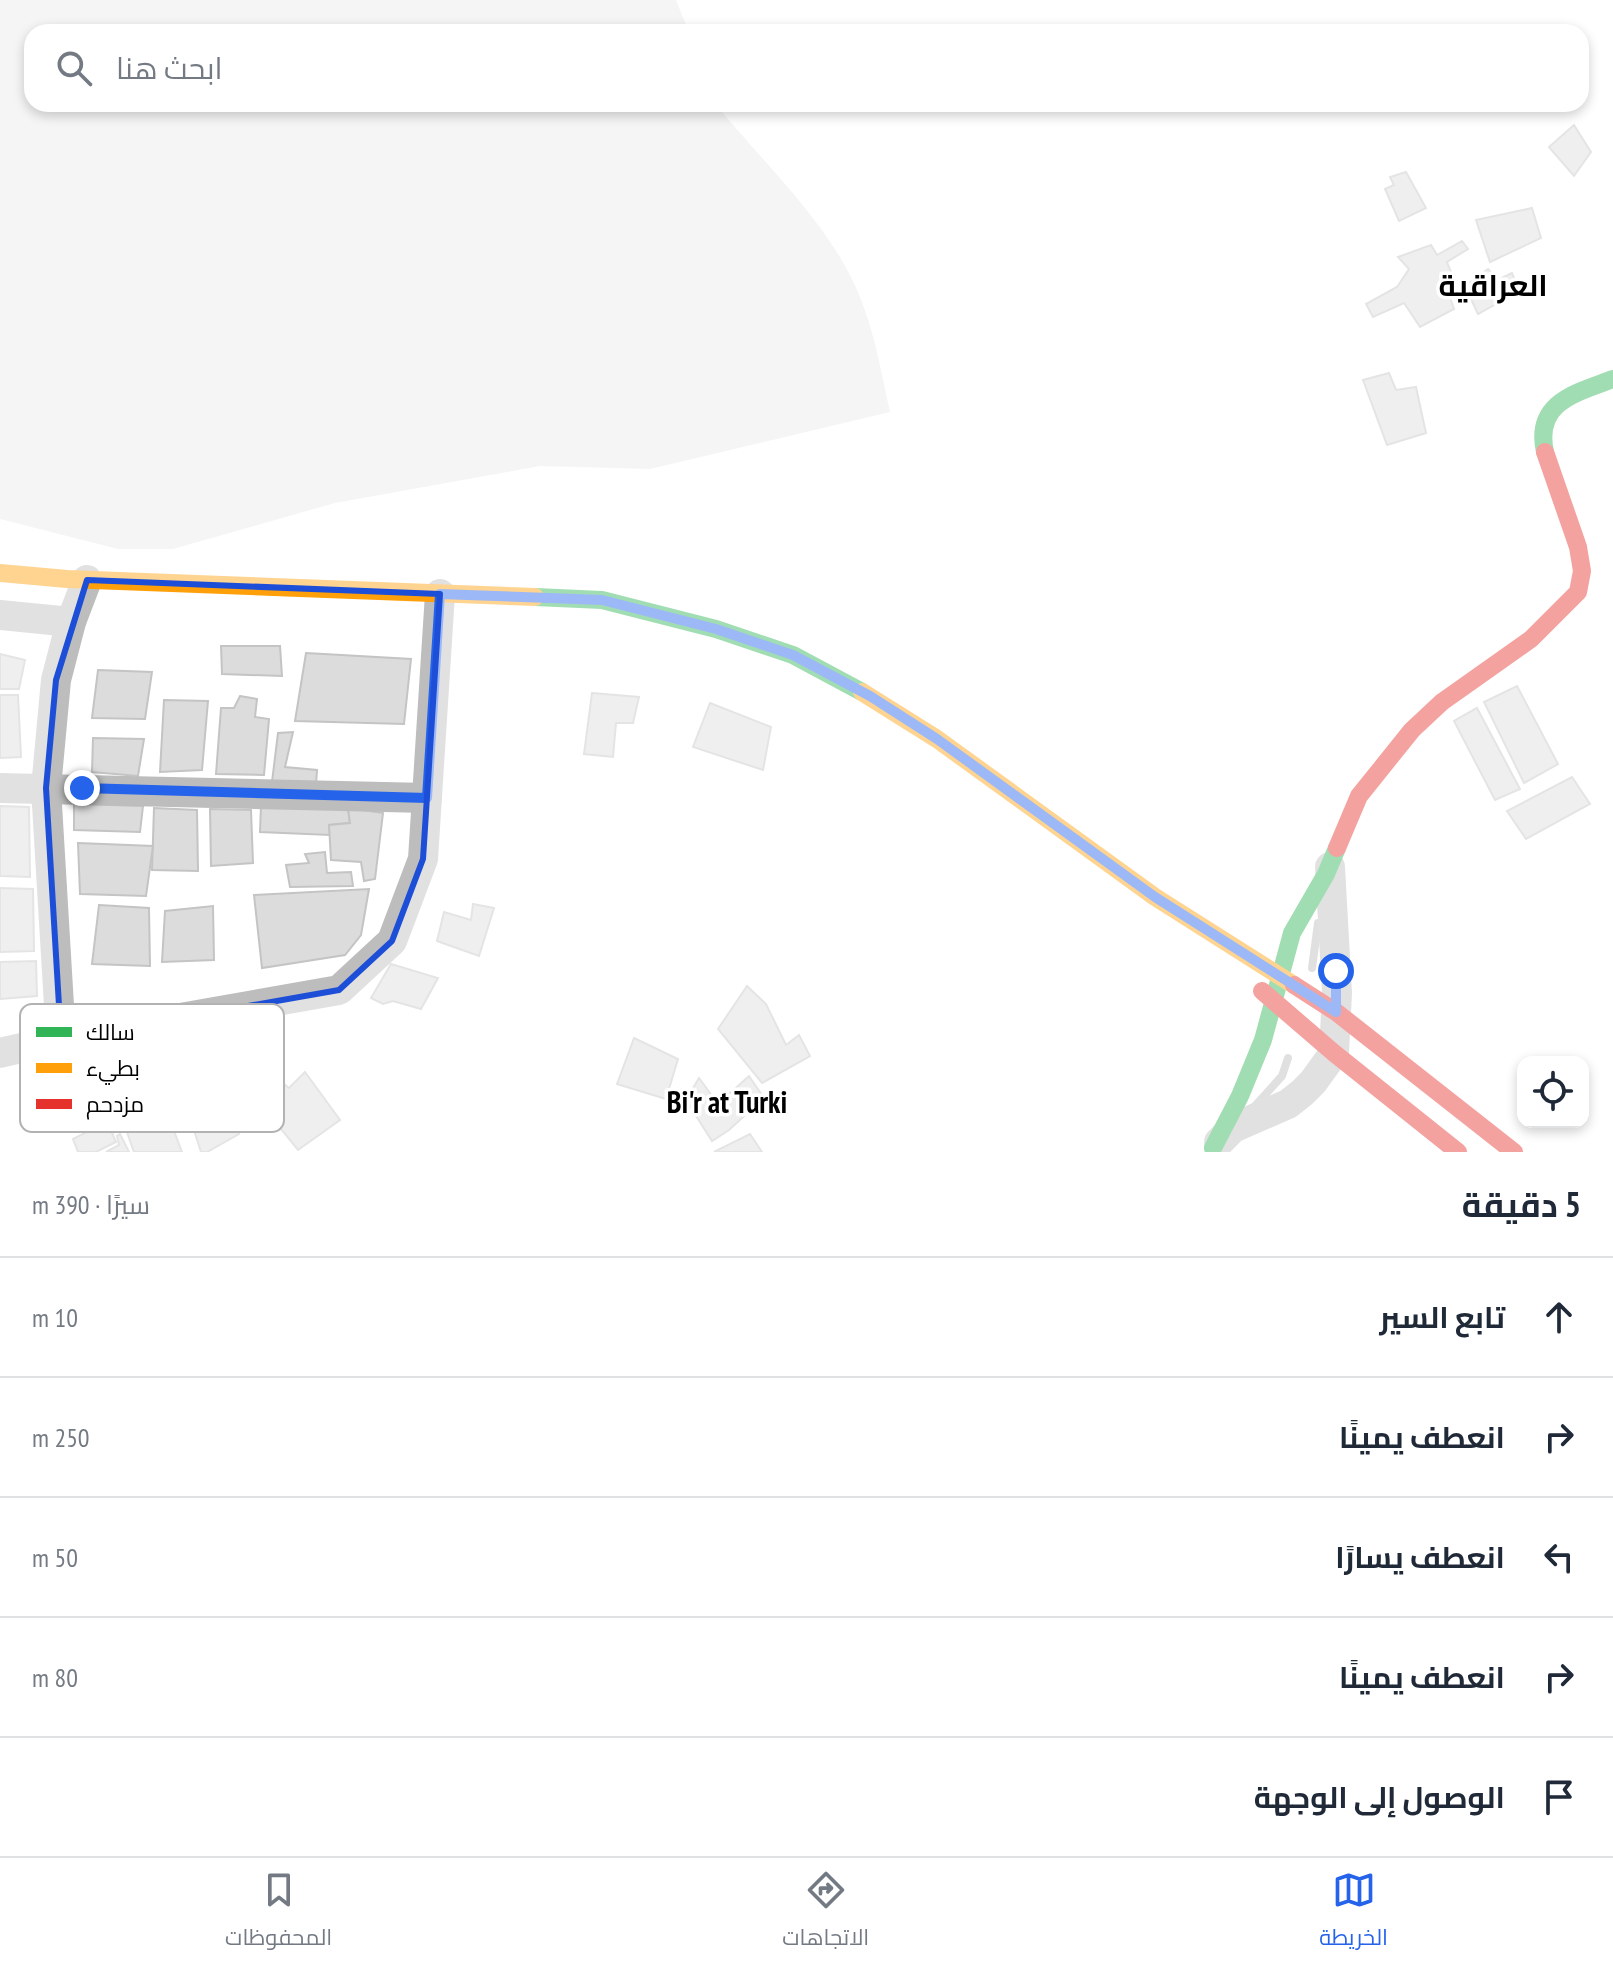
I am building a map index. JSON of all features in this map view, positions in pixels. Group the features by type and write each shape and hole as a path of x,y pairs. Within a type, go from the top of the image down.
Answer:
{"main road":[{"path":"1218,1143 1250,1071 1275,1002 1287,946 1297,921 1330,867 1352,808 1414,729 1441,702 1542,631 1577,595 1582,581 1581,561 1546,458 1543,426 1559,401 1613,379"},
{"path":"0,564 77,579"},
{"path":"0,573 77,579 602,600 716,629 793,655 870,696 937,739 1155,897 1336,1012 1514,1152"},
{"path":"1155,897 1334,1053 1458,1152"}],"street":[{"path":"59,1004 46,788 56,680 71,622 77,579"},
{"path":"260,1004 339,990 392,941 423,859 440,594"},
{"path":"0,615 71,622"},
{"path":"0,788 427,798"},
{"path":"1218,1143 1288,1104 1313,1082 1334,1053 1336,947 1330,867"},
{"path":"0,1053 20,1048"}],"highlighted area":[{"path":"87,580 440,594 423,859 392,941 339,990 61,1039 46,788 56,680"}],"shaded area":[{"path":"0,0 676,0 686,24 24,24 24,112 723,112 802,204 852,278 872,331 890,412 650,469 540,466 335,503 173,549 118,549 0,519"}],"building":[{"path":"1574,125 1591,152 1574,176 1549,147"},
{"path":"1406,172 1426,208 1399,221 1385,189 1394,185 1390,177"},
{"path":"1532,208 1541,238 1490,262 1476,220"},
{"path":"1462,241 1468,249 1447,262 1455,282 1448,292 1454,309 1420,327 1404,303 1373,317 1366,304 1397,287 1409,269 1398,257 1431,245 1437,255"},
{"path":"1488,269 1498,280 1512,273 1519,291 1478,314 1465,286"},
{"path":"1389,373 1396,390 1416,387 1426,433 1387,445 1363,380"},
{"path":"221,646 280,646 282,676 222,674"},
{"path":"306,653 411,659 404,724 295,721"},
{"path":"0,654 25,660 19,689 0,689"},
{"path":"98,670 152,672 145,719 92,718"},
{"path":"1517,686 1558,764 1524,783 1484,702"},
{"path":"592,693 639,697 633,723 616,723 613,757 584,754"},
{"path":"0,695 18,695 21,757 0,758"},
{"path":"240,696 257,699 255,717 269,719 264,775 216,774 221,708 234,708"},
{"path":"164,700 208,701 202,770 160,772"},
{"path":"710,703 771,727 763,770 693,747"},
{"path":"1477,708 1520,789 1495,800 1454,721"},
{"path":"293,732 285,767 317,770 316,784 272,782 278,733"},
{"path":"93,738 144,739 138,776 92,772"},
{"path":"1572,777 1590,804 1526,839 1507,811"},
{"path":"74,804 143,806 140,832 74,830"},
{"path":"261,805 348,808 350,823 329,825 330,835 260,832"},
{"path":"0,806 29,807 30,877 0,876"},
{"path":"154,808 197,810 198,871 152,870"},
{"path":"348,808 383,813 375,879 364,881 361,862 331,860 329,825 350,823"},
{"path":"210,809 251,810 253,863 211,866"},
{"path":"78,843 153,846 146,896 80,894"},
{"path":"325,852 327,873 351,872 353,886 290,887 286,865 309,863 305,854"},
{"path":"0,888 33,889 34,951 0,952"},
{"path":"369,889 361,935 345,955 262,968 254,895"},
{"path":"473,904 494,908 479,956 437,941 444,912 471,920"},
{"path":"99,905 149,908 150,966 92,964"},
{"path":"213,906 214,960 162,962 165,911"},
{"path":"36,961 37,996 0,999 0,962"},
{"path":"391,964 438,978 421,1009 393,1001 383,1004 371,998"},
{"path":"747,986 766,1004 786,1045 799,1035 810,1056 762,1083 718,1029"},
{"path":"634,1038 678,1059 666,1099 617,1084"},
{"path":"305,1072 340,1120 298,1150 283,1132 284,1084 289,1088"},
{"path":"749,1076 764,1098 712,1141 686,1100 699,1078 718,1104"},
{"path":"87,1132 115,1132 112,1133 116,1142 96,1152 78,1152 73,1139"},
{"path":"127,1132 174,1132 182,1152 134,1152"},
{"path":"195,1132 239,1132 207,1152 201,1152"},
{"path":"120,1134 129,1152 106,1152 119,1145 117,1136"},
{"path":"750,1134 762,1152 714,1152"}],"waterway":[{"path":"1312,968 1318,923"},
{"path":"1255,1106 1282,1076 1288,1058"}],"traffic: fast":[{"path":"1545,452 1543,435 1552,411 1572,395 1613,379"},
{"path":"535,597 602,600 716,629 793,655 862,692"},
{"path":"1213,1148 1240,1096 1263,1040 1292,933 1326,874 1337,848"}],"traffic: slow":[{"path":"0,573 67,579 535,597"},
{"path":"862,692 937,739 1155,897 1294,985"}],"traffic: jam":[{"path":"1337,848 1359,796 1412,730 1442,702 1531,639 1578,592 1582,571 1578,547 1545,452"},
{"path":"1294,985 1336,1012 1514,1152"},
{"path":"1262,991 1458,1152"}],"district":[{"name":"العراقية","path":"1493,286"},
{"name":"Bi'r at Turki","path":"727,1103"}],"route":[{"path":"82,788 427,798 440,594 602,600 716,629 793,655 870,696 937,739 1155,897 1336,1012 1336,971"}]}
